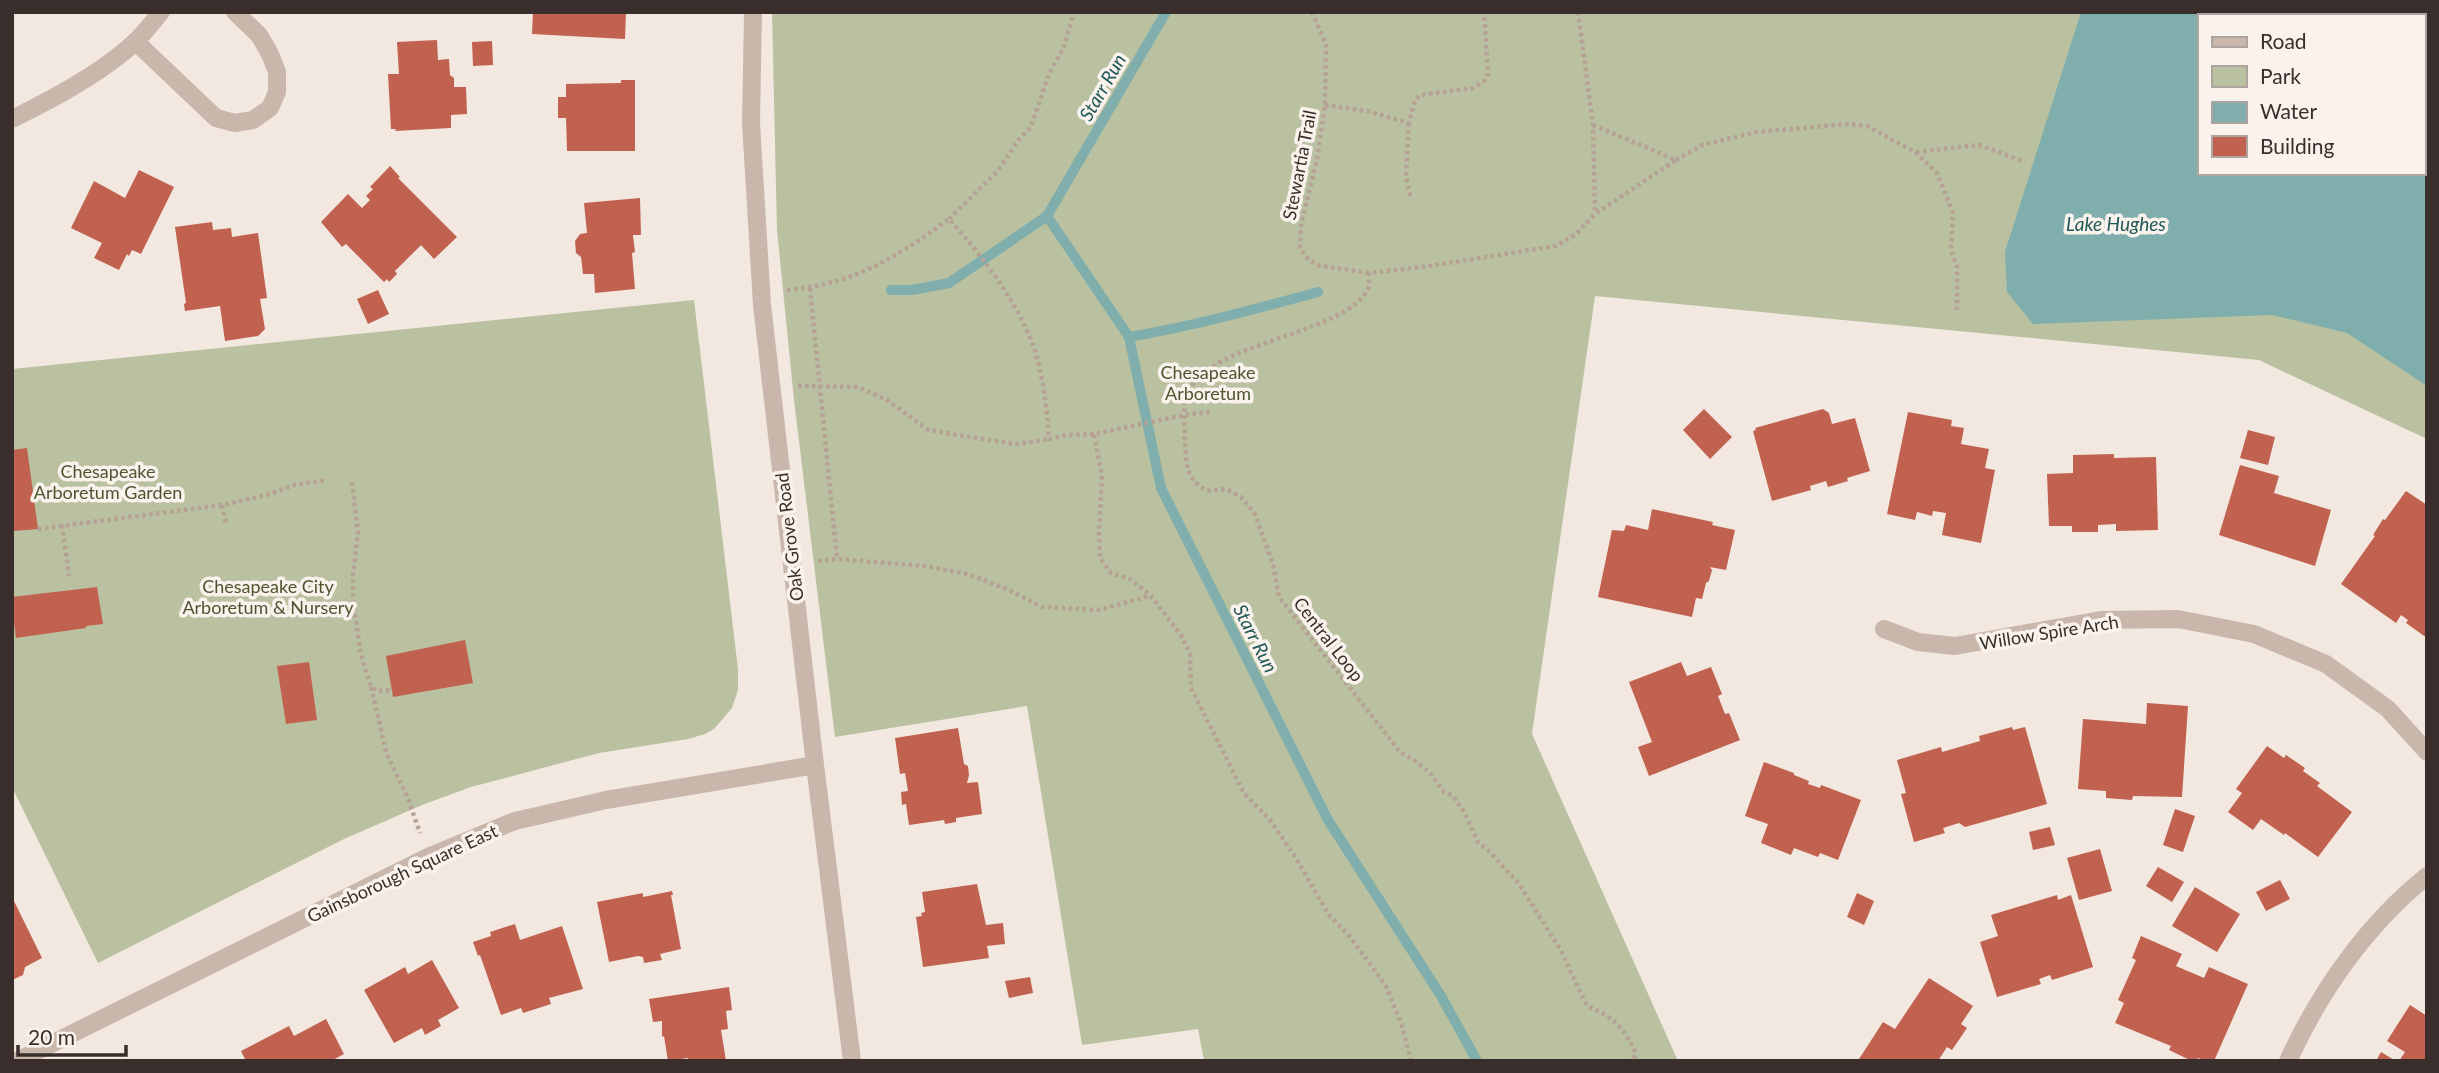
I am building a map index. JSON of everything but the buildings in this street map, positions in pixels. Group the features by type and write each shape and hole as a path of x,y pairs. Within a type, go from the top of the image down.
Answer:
{"street":[{"path":"12,119 49,101 93,73 136,42 161,12"},
{"path":"136,42 216,118 235,123 253,120 270,108 277,92 277,72 259,35 235,12"},
{"name":"Oak Grove Road","path":"753,12 751,123 761,292 852,1061"},
{"name":"Willow Spire Arch","path":"1884,629 1918,642 1955,646 2101,620 2178,619 2254,634 2326,664 2388,709 2427,752"},
{"name":"Gainsborough Square East","path":"17,1061 430,856 515,821 606,800 815,765"},
{"path":"2288,1061 2307,1019 2355,950 2413,887 2427,876"}],"path":[{"path":"761,292 810,288 842,280 887,262 949,219 997,172 1020,138 1031,127 1049,74 1063,49 1074,12"},
{"name":"Stewartia Trail","path":"1312,12 1326,45 1325,105 1317,159 1301,225 1300,247 1305,256 1316,265 1369,273"},
{"path":"1411,199 1406,169 1409,123 1415,100 1420,95 1474,88 1485,80 1488,74 1483,12"},
{"path":"1572,12 1578,15 1593,125 1595,214"},
{"path":"1325,105 1367,111 1409,123"},
{"path":"1369,273 1556,246 1575,235 1595,214 1702,145 1757,132 1847,124 1867,126 1915,152 1937,173 1952,213 1951,250 1957,267 1957,310"},
{"path":"1593,125 1676,160"},
{"path":"1915,152 1979,145 2025,162"},
{"path":"949,219 964,235 1005,293 1027,331 1044,388 1049,439"},
{"name":"Central Loop","path":"1369,273 1369,287 1358,302 1315,325 1249,349 1209,369 1195,381 1186,398 1184,415 1187,469 1195,484 1207,491 1226,489 1241,496 1255,514 1273,564 1279,597 1400,752 1430,773 1444,792 1453,796 1478,842 1519,884 1560,949 1587,1006 1606,1014 1625,1030 1636,1052 1633,1061"},
{"path":"810,288 837,559"},
{"path":"772,388 821,385 858,387 887,400 927,429 1017,444 1068,435 1114,431 1184,415 1210,412"},
{"path":"1094,434 1102,476 1100,558 1111,573 1130,579 1150,595 1181,635 1191,654 1191,688 1244,793 1269,820 1294,855 1329,915 1351,938 1386,986 1402,1026 1411,1061"},
{"path":"37,528 222,505 267,495 294,485 327,480"},
{"path":"352,482 358,532 352,575 353,601 361,655 387,755 407,796 430,856"},
{"path":"222,505 226,524"},
{"path":"62,525 69,576"},
{"path":"792,564 837,559 925,566 968,574 1007,589 1042,607 1099,610 1150,595"},
{"path":"371,687 377,691 392,690"}],"green space":[{"name":"Chesapeake Arboretum","path":"772,12 2427,12 2427,439 2259,360 1595,296 1532,734 1678,1061 1204,1061 1198,1029 1082,1045 1027,706 835,737 794,400 777,230"},
{"name":"Chesapeake City Arboretum & Nursery","path":"694,300 738,669 738,690 732,708 714,729 688,739 599,753 471,787 422,805 344,839 98,963 12,787 12,369"}],"water":[{"name":"Lake Hughes","path":"2081,12 2410,14 2198,14 2198,175 2425,175 2425,24 2427,25 2427,386 2347,333 2272,315 2033,324 2007,292 2005,252"}],"waterway":[{"name":"Starr Run","path":"1166,12 1047,216 1129,337 1161,488 1328,820 1441,996 1477,1061"},
{"name":"Starr Run","path":"891,290 912,290 949,283 1047,216"},
{"path":"1129,337 1248,311 1318,292"}],"park label":[{"name":"Chesapeake Arboretum Garden","path":"108,482"}]}
